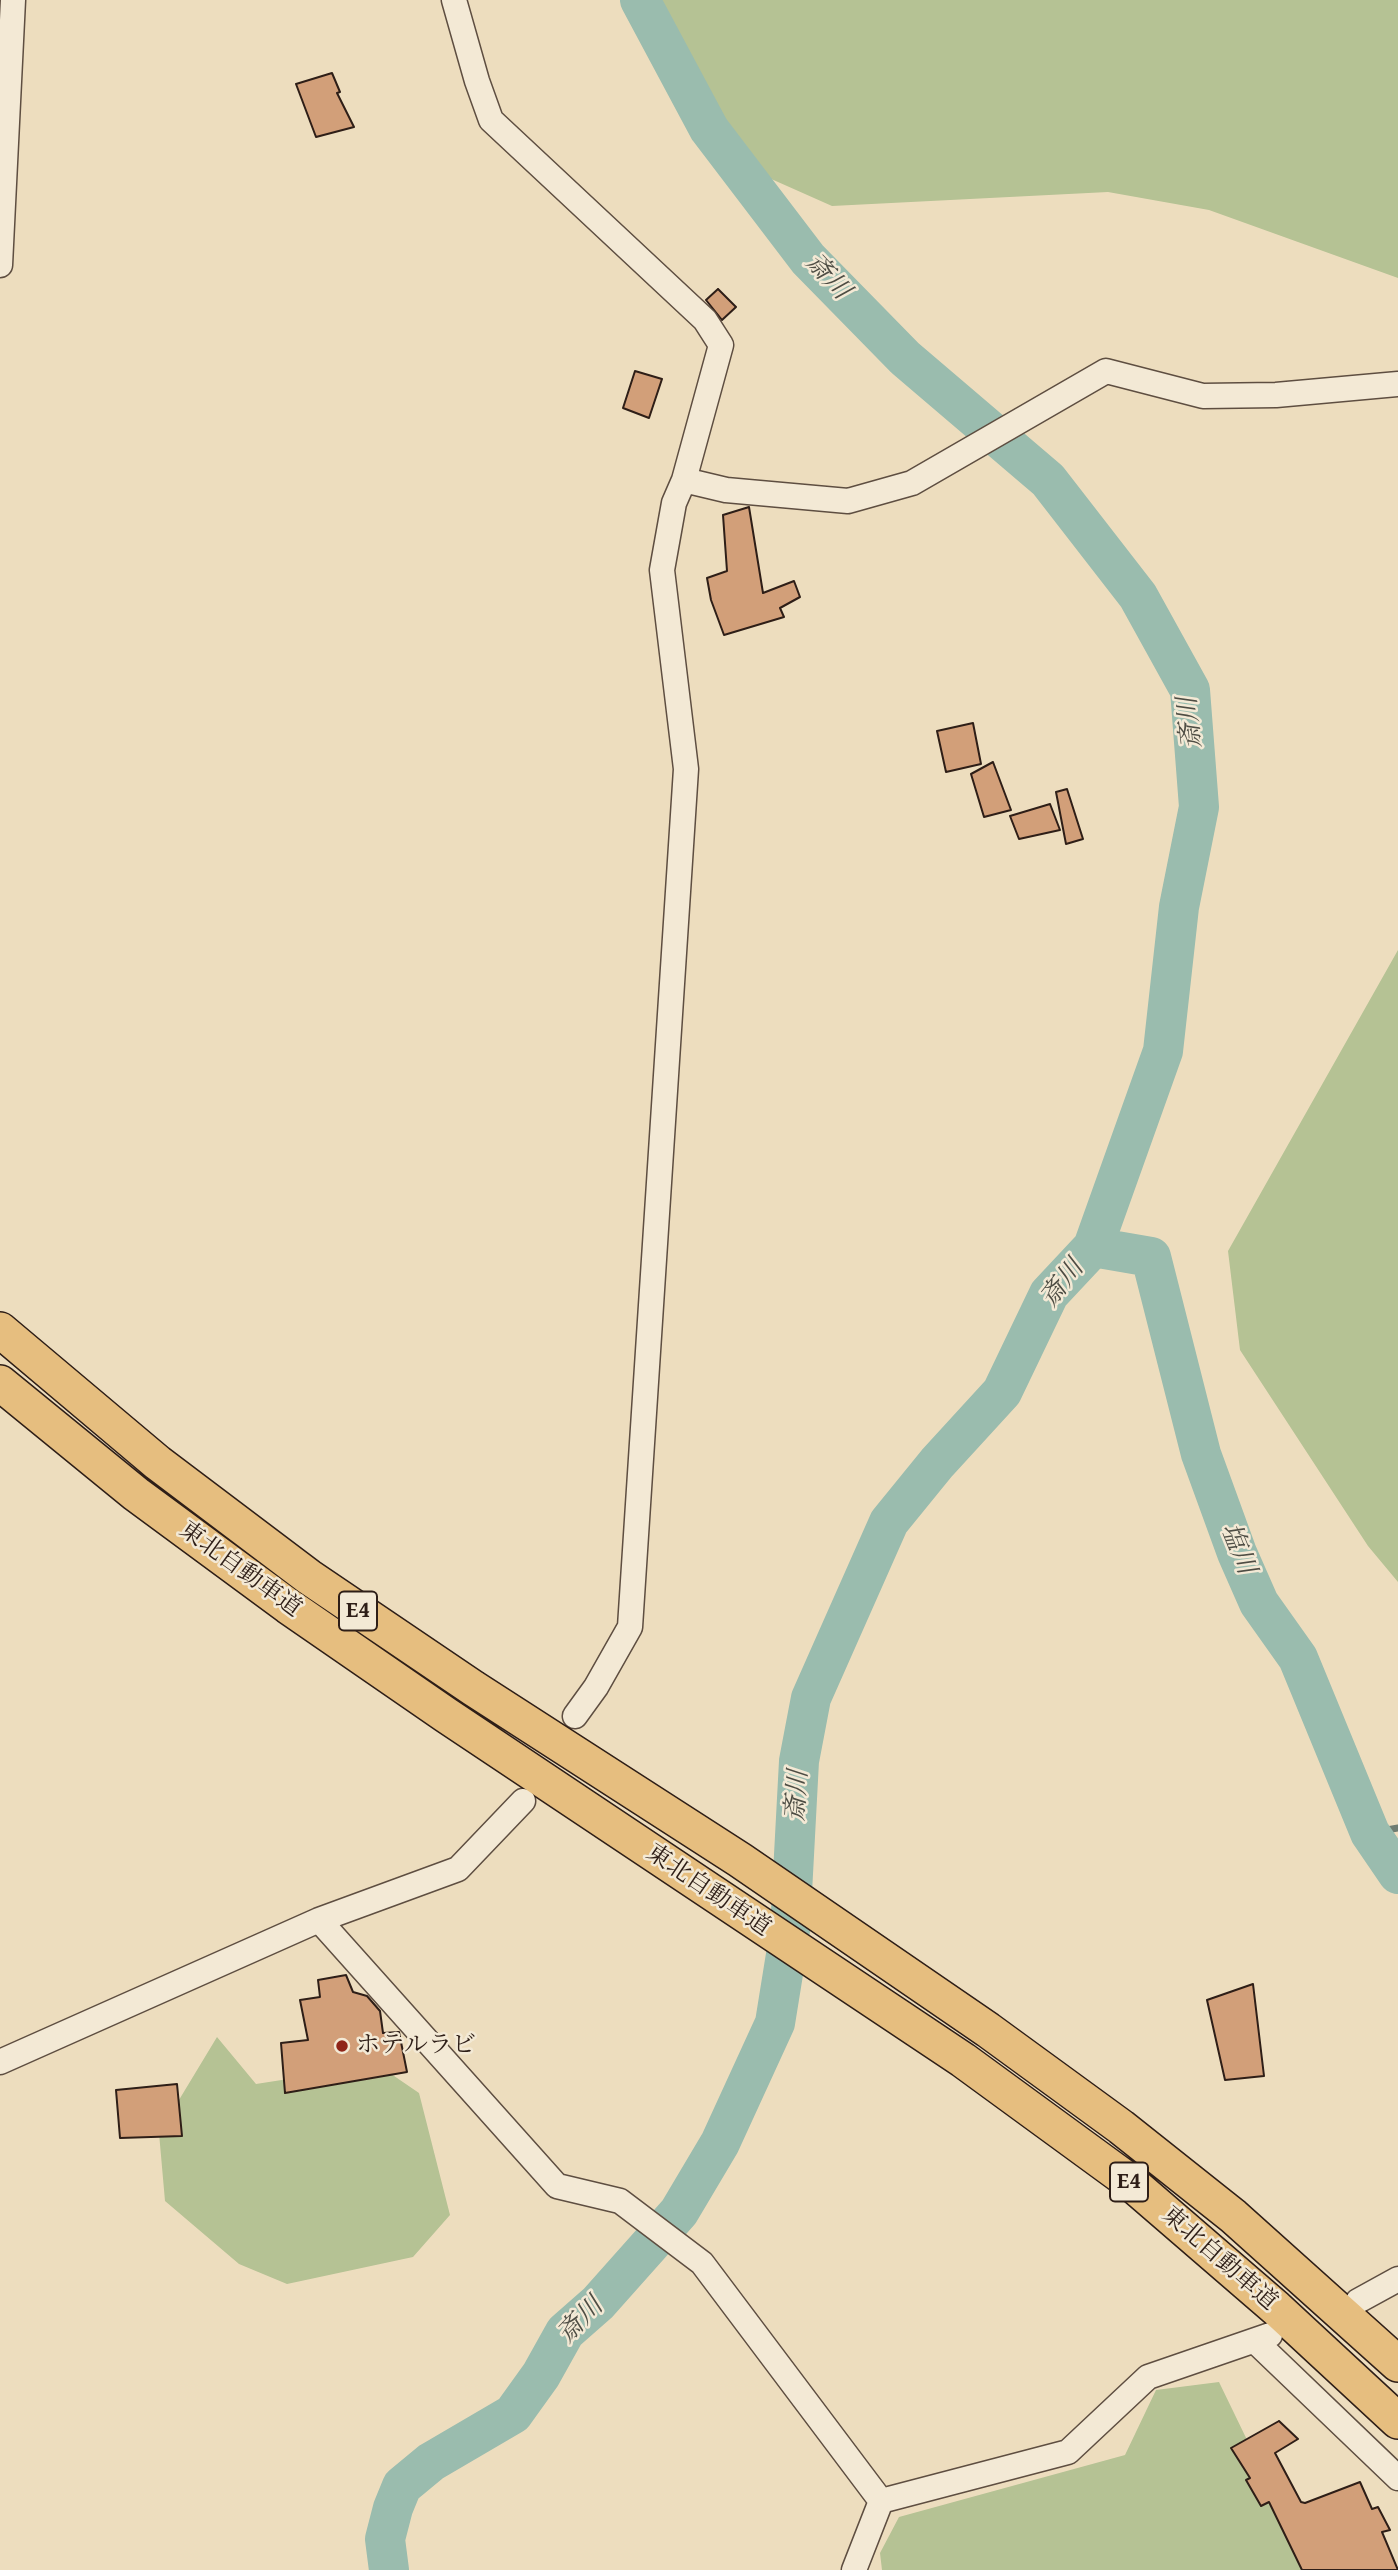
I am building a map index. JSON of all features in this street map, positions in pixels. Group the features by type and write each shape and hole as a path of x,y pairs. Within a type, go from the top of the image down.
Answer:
{"highway":[{"name":"東北自動車道","path":"0,1329 158,1463 309,1577 472,1688 740,1860 988,2030 1121,2127 1233,2216 1398,2364"},
{"name":"東北自動車道","path":"0,1383 136,1494 289,1606 446,1715 963,2060 1130,2182 1276,2308 1398,2421"}],"street":[{"path":"0,265 13,0"},
{"path":"454,0 491,120 705,320 721,345 684,480 674,503 662,570 685,769 630,1627 575,1716"},
{"path":"684,480 726,490 848,501 912,483 1106,371 1203,396 1276,395 1398,384"},
{"path":"0,2062 318,1920 458,1868 523,1801"},
{"path":"318,1920 557,2186 620,2202 702,2263 881,2501"},
{"path":"1358,2301 1398,2279"},
{"path":"881,2501 1068,2452 1148,2377 1263,2338 1398,2478"},
{"path":"854,2570 881,2501"}],"green space":[{"path":"640,0 1398,0 1398,278 1209,210 1108,192 832,206 742,166 641,27"},
{"path":"1398,950 1398,1582 1368,1546 1240,1350 1228,1251"},
{"path":"217,2037 256,2084 378,2065 419,2093 450,2215 413,2257 287,2284 239,2264 165,2201 159,2133"},
{"path":"1219,2382 1310,2570 882,2570 880,2553 899,2517 1125,2455 1156,2390"}],"building":[{"path":"332,73 340,92 337,93 354,127 316,137 296,84"},
{"path":"718,289 736,307 722,320 706,300"},
{"path":"635,371 662,379 649,418 623,408"},
{"path":"749,507 763,593 794,581 800,597 780,608 784,617 724,635 711,600 707,578 727,571 723,515"},
{"path":"973,723 981,764 946,772 937,731"},
{"path":"993,762 1011,810 984,817 971,774"},
{"path":"1067,789 1083,839 1066,844 1056,792"},
{"path":"1050,804 1060,830 1019,839 1010,816"},
{"path":"346,1975 353,1992 367,1996 380,2011 383,2033 399,2032 407,2072 285,2093 281,2043 308,2040 300,2000 320,1997 318,1980"},
{"path":"1253,1984 1264,2076 1225,2080 1207,2000"},
{"path":"177,2084 182,2136 120,2138 116,2090"},
{"path":"1279,2421 1298,2439 1275,2453 1301,2502 1305,2503 1360,2482 1372,2509 1378,2507 1390,2530 1382,2532 1398,2570 1302,2570 1269,2502 1261,2506 1246,2480 1250,2478 1231,2448"}],"waterway":[{"name":"斎川","path":"389,2570 385,2539 402,2486 431,2462 513,2414 541,2375 565,2332 598,2303 679,2212 720,2143 775,2023 790,1930 799,1761 811,1698 889,1522 937,1463 1002,1392 1049,1294 1093,1247 1163,1051 1179,907 1199,807 1190,690 1138,596 1048,480 905,358 808,259 709,129 640,0"},
{"name":"塩川","path":"1093,1247 1151,1257 1201,1454 1237,1553 1259,1603 1298,1658 1370,1833 1398,1874"},
{"path":"1370,1833 1398,1828"}],"place":[{"name":"ホテルラビ","path":"342,2046"}]}
